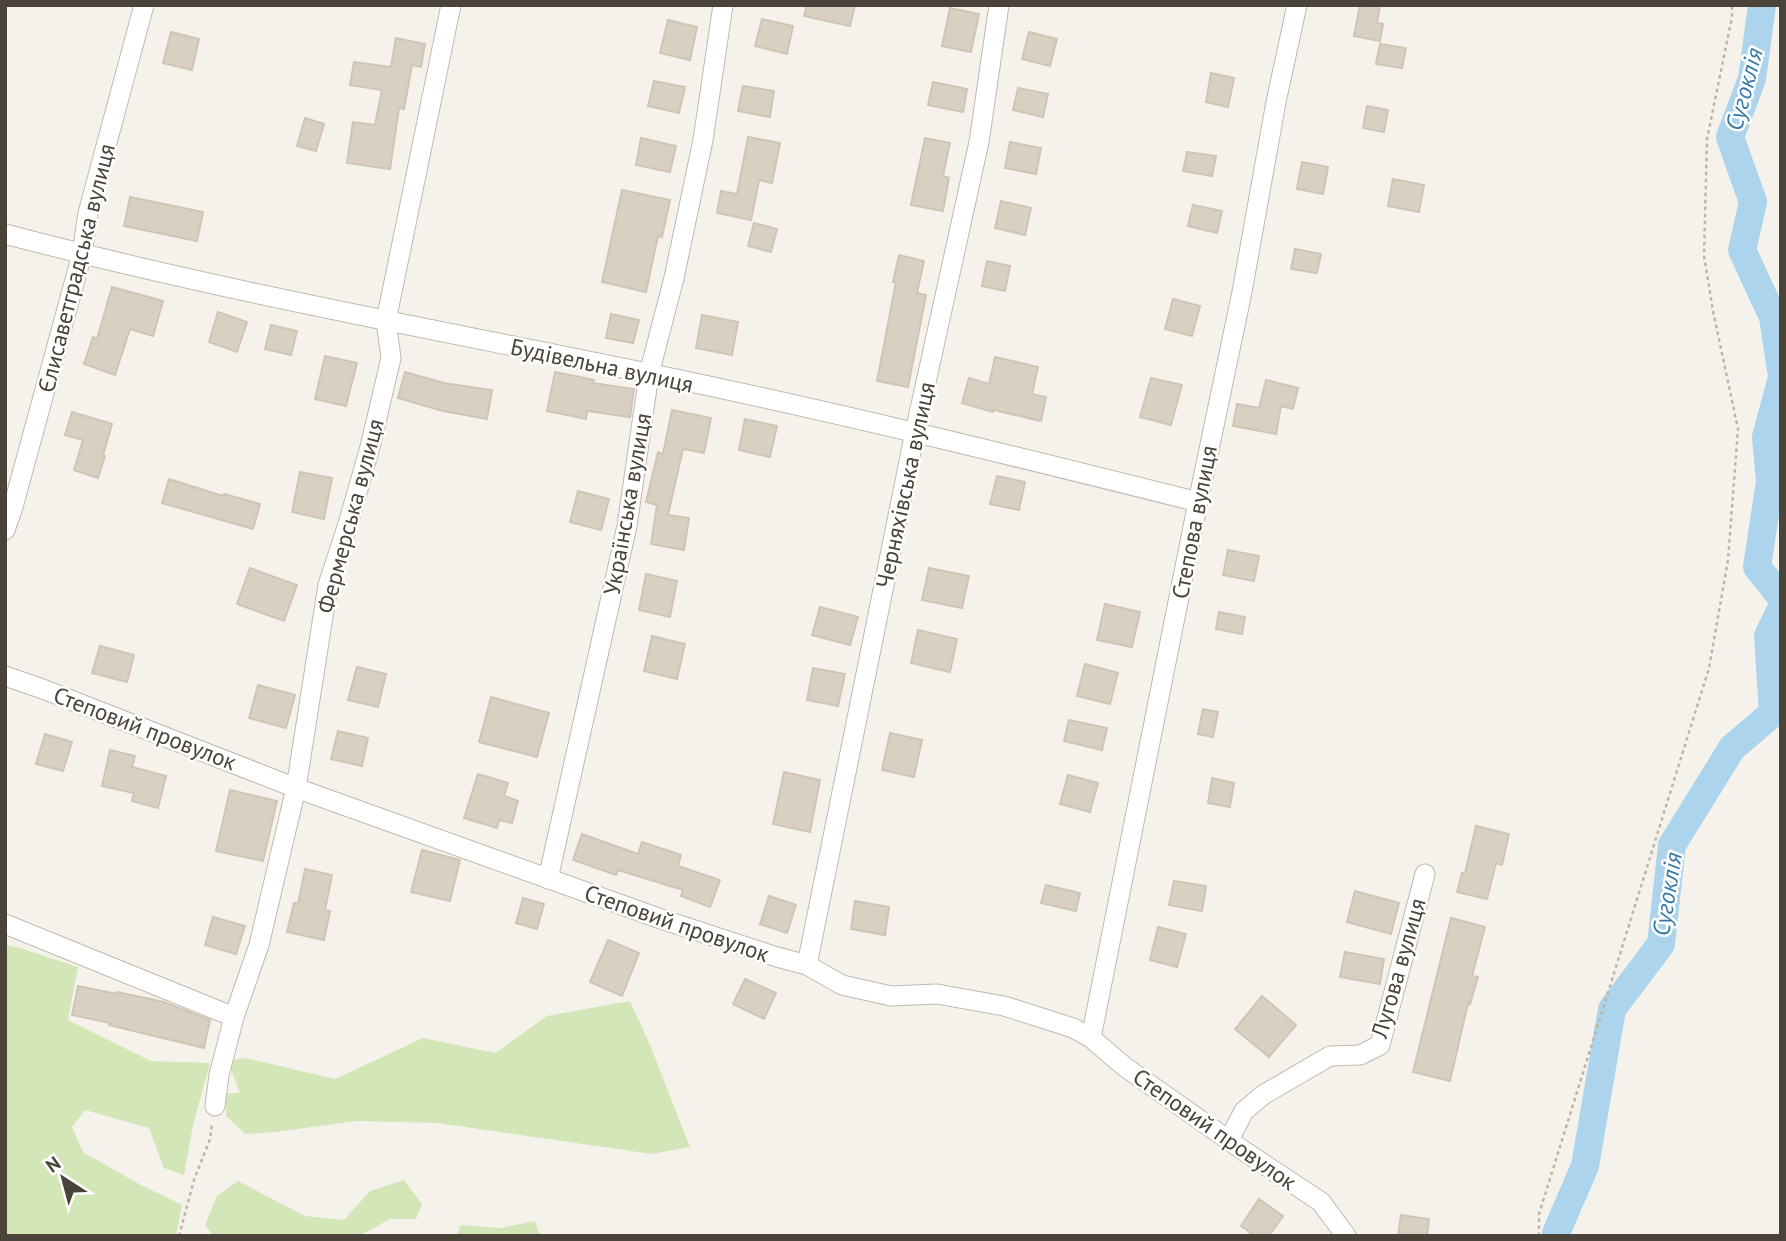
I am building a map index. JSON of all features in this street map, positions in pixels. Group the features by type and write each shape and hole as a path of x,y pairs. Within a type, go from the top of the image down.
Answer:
{"street":[{"name":"Єлисаветградська вулиця","path":"5,530 82,254 88,213 144,5"},
{"name":"Фермерська вулиця","path":"215,1106 219,1075 234,1017 259,945 296,788 328,585 370,447 391,358 386,321 451,5"},
{"name":"Українська вулиця","path":"548,878 627,526 649,373 674,278 703,140 723,5"},
{"name":"Черняхівська вулиця","path":"807,965 915,432 979,142 999,5"},
{"name":"Степова вулиця","path":"1091,1038 1297,5"},
{"name":"Будівельна вулиця","path":"5,234 82,254 386,321 649,373 915,432 1198,502"},
{"name":"Степовий провулок","path":"5,676 53,692 296,788 661,919 807,965 842,985 891,996 936,994 1003,1006 1073,1028 1091,1038 1125,1067 1321,1202 1346,1236"},
{"name":"Лугова вулиця","path":"1229,1140 1244,1111 1263,1095 1331,1056 1360,1055 1380,1045 1425,874"},
{"path":"5,924 234,1017"}],"path":[{"path":"1539,1236 1539,1214 1709,668 1728,560 1738,429 1704,256 1707,139 1732,17 1732,5"},
{"path":"179,1236 194,1180 210,1139 215,1106"}],"green space":[{"path":"5,945 78,967 68,1020 151,1061 210,1063 193,1125 184,1175 164,1168 149,1128 85,1110 72,1127 83,1152 182,1205 176,1236 5,1236"},
{"path":"630,1001 690,1147 652,1154 438,1123 357,1121 245,1134 226,1116 226,1093 240,1093 228,1061 245,1058 335,1079 423,1038 495,1053 547,1016"},
{"path":"404,1180 422,1204 416,1219 390,1219 359,1236 213,1236 205,1225 217,1196 238,1181 305,1216 344,1220 370,1191"},
{"path":"535,1221 540,1236 456,1236 461,1225 501,1228"}],"building":[{"path":"807,5 855,5 850,26 804,16"},
{"path":"1360,5 1380,5 1377,23 1383,24 1380,41 1354,36"},
{"path":"950,8 979,14 971,52 942,46"},
{"path":"762,19 793,26 787,54 755,46"},
{"path":"668,20 697,27 690,60 660,53"},
{"path":"171,32 199,39 192,70 163,63"},
{"path":"1029,32 1057,39 1050,66 1022,59"},
{"path":"396,38 425,44 421,67 412,65 404,109 399,108 390,169 347,163 353,122 375,125 382,90 350,85 354,62 391,67"},
{"path":"1380,44 1406,48 1402,68 1376,64"},
{"path":"1211,73 1234,78 1228,107 1206,102"},
{"path":"654,81 685,87 679,113 648,106"},
{"path":"933,82 967,89 963,112 928,105"},
{"path":"743,86 774,91 770,117 738,111"},
{"path":"1018,88 1048,94 1043,117 1013,110"},
{"path":"1367,106 1388,110 1384,132 1363,128"},
{"path":"305,118 324,124 316,151 297,146"},
{"path":"748,137 780,143 772,183 759,180 751,220 717,213 721,191 737,194"},
{"path":"641,138 676,146 670,172 636,165"},
{"path":"925,138 950,143 943,176 949,178 943,211 911,205"},
{"path":"1010,142 1041,148 1036,174 1005,168"},
{"path":"1187,152 1216,156 1212,176 1183,171"},
{"path":"1302,162 1328,167 1323,194 1297,189"},
{"path":"1393,179 1424,185 1419,212 1388,206"},
{"path":"622,190 670,200 662,237 658,236 646,292 602,282"},
{"path":"130,197 203,212 197,241 124,226"},
{"path":"1001,201 1031,208 1025,235 995,228"},
{"path":"1193,205 1222,211 1217,233 1188,226"},
{"path":"754,223 777,229 771,252 748,246"},
{"path":"1295,249 1321,254 1317,273 1291,269"},
{"path":"899,255 924,261 917,293 926,295 908,387 877,381"},
{"path":"987,261 1010,266 1005,291 982,286"},
{"path":"112,287 163,301 153,336 130,329 115,375 84,364 93,337 97,339"},
{"path":"1173,299 1200,306 1192,336 1165,329"},
{"path":"218,312 247,322 237,352 209,342"},
{"path":"611,314 639,320 633,343 606,338"},
{"path":"702,315 738,322 732,355 696,348"},
{"path":"271,325 297,331 291,355 265,349"},
{"path":"325,356 357,363 346,406 315,399"},
{"path":"995,357 1038,367 1032,394 1046,397 1041,421 962,403 969,378 989,384"},
{"path":"405,372 444,383 492,390 487,419 443,411 398,398"},
{"path":"555,372 594,380 593,383 634,389 630,417 587,411 586,419 547,411"},
{"path":"1151,378 1182,385 1171,425 1140,417"},
{"path":"1266,380 1298,388 1293,409 1281,406 1276,434 1233,426 1237,404 1259,408"},
{"path":"672,410 711,418 704,453 683,449 668,515 689,518 684,550 651,544 657,505 646,502 658,452 663,454"},
{"path":"72,412 112,424 98,478 74,470 83,440 65,435"},
{"path":"745,419 777,426 770,457 739,450"},
{"path":"300,472 332,478 324,519 292,512"},
{"path":"997,476 1025,482 1019,510 990,504"},
{"path":"169,479 260,504 253,529 162,503"},
{"path":"578,491 609,499 601,530 570,522"},
{"path":"1228,550 1259,556 1254,581 1223,575"},
{"path":"250,568 297,585 284,621 237,604"},
{"path":"929,568 969,576 962,608 922,600"},
{"path":"646,574 677,581 670,617 639,610"},
{"path":"1105,604 1140,612 1132,647 1097,640"},
{"path":"820,607 858,617 850,645 812,635"},
{"path":"1219,612 1245,617 1242,634 1216,629"},
{"path":"918,630 957,639 950,672 911,663"},
{"path":"652,636 685,644 677,679 644,671"},
{"path":"100,646 134,655 127,682 92,673"},
{"path":"1085,664 1118,673 1110,704 1077,696"},
{"path":"357,667 386,674 378,707 348,700"},
{"path":"813,668 845,674 838,706 807,700"},
{"path":"258,685 295,695 286,728 249,718"},
{"path":"491,697 549,713 537,757 479,742"},
{"path":"1203,709 1218,712 1213,737 1198,734"},
{"path":"1069,720 1107,728 1102,750 1064,741"},
{"path":"338,731 368,738 362,766 331,759"},
{"path":"890,733 922,740 914,777 882,770"},
{"path":"45,734 72,742 63,771 36,764"},
{"path":"110,750 135,756 132,767 166,776 158,808 132,801 134,793 102,786"},
{"path":"784,772 820,780 810,832 773,824"},
{"path":"478,774 508,783 504,796 518,801 512,823 499,820 497,828 464,818"},
{"path":"1068,775 1098,783 1090,812 1060,804"},
{"path":"1212,778 1234,783 1230,807 1208,803"},
{"path":"230,790 277,801 263,861 216,851"},
{"path":"1476,826 1509,834 1502,865 1496,863 1487,899 1457,892 1462,873 1465,873"},
{"path":"582,834 638,854 642,842 681,855 678,866 720,880 710,907 681,896 683,890 618,870 616,875 573,860"},
{"path":"422,850 460,860 450,901 411,892"},
{"path":"305,869 332,875 325,910 330,911 324,940 287,932 294,903 298,904"},
{"path":"1174,881 1206,886 1202,911 1169,905"},
{"path":"1046,885 1080,893 1076,911 1041,903"},
{"path":"1355,891 1399,903 1391,934 1347,922"},
{"path":"769,896 796,905 787,933 760,924"},
{"path":"523,898 544,904 537,929 516,923"},
{"path":"855,901 889,907 885,935 851,929"},
{"path":"213,917 245,926 236,954 205,945"},
{"path":"1451,918 1485,927 1472,976 1478,977 1470,1004 1468,1003 1450,1081 1413,1072"},
{"path":"1158,927 1186,934 1177,967 1150,960"},
{"path":"608,940 639,953 622,996 590,982"},
{"path":"1345,952 1384,959 1380,984 1340,977"},
{"path":"745,979 776,993 764,1019 733,1004"},
{"path":"78,986 164,1002 210,1020 204,1048 72,1015"},
{"path":"1262,996 1296,1025 1269,1057 1235,1029"},
{"path":"1259,1199 1283,1216 1269,1236 1255,1236 1241,1226"},
{"path":"1401,1215 1429,1219 1427,1236 1398,1236"}],"waterway":[{"name":"Сугоклія","path":"1762,5 1752,79 1730,137 1753,202 1742,250 1773,317 1781,370"},
{"name":"Сугоклія","path":"1781,381 1766,437 1770,481 1757,567 1781,597"},
{"name":"Сугоклія","path":"1556,1236 1585,1166 1612,1009 1661,944 1672,845 1732,748 1773,713 1768,636 1781,609"}]}
